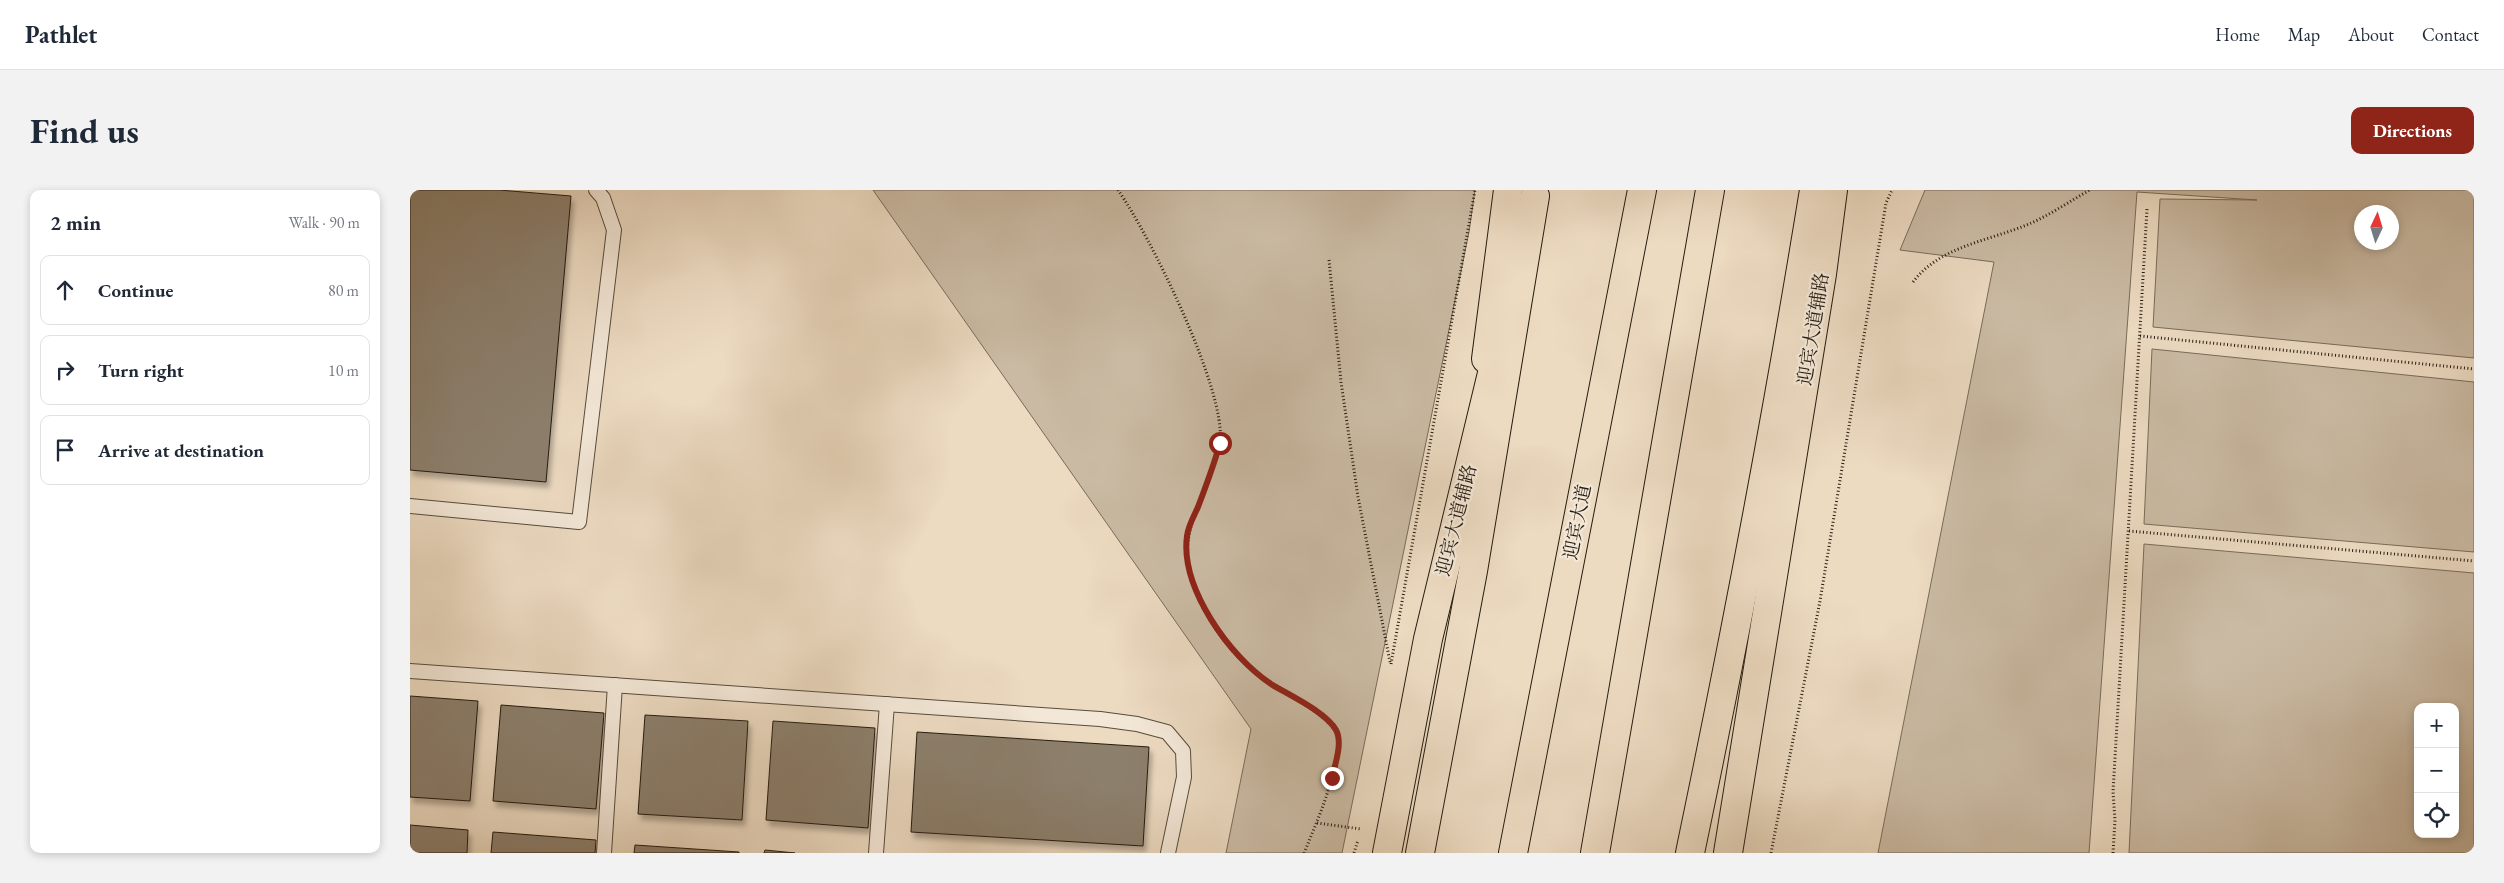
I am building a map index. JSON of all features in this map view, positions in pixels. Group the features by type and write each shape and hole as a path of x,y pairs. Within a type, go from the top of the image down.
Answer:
{"main road":[{"path":"1475,444 1508,190"},
{"name":"迎宾大道","path":"1513,853 1642,190"},
{"path":"1595,853 1710,190"},
{"path":"1690,853 1732,651 1789,346 1814,190"},
{"name":"迎宾大道辅路","path":"1728,853 1833,190"},
{"path":"1802,395 1849,190"},
{"path":"1420,853 1473,571 1536,193"},
{"name":"迎宾大道辅路","path":"1386,853 1428,639 1536,193"}],"lane":[{"path":"410,506 579,522 614,230 603,198 596,190"},
{"path":"410,671 1100,719 1137,724 1167,732 1183,751 1184,777 1168,853"},
{"path":"604,853 615,686"},
{"path":"876,853 887,704"}],"path":[{"path":"1118,190 1155,254 1208,372 1220,424 1220,443 1215,462 1187,535 1187,551 1196,592 1230,648 1243,663 1327,720 1336,730 1339,740 1330,786 1304,853"},
{"path":"1329,260 1341,382 1354,468 1391,666 1475,190"},
{"path":"1771,853 1820,602 1886,203 1892,190"},
{"path":"1913,282 1924,268 1952,251 2030,224 2090,190"},
{"path":"2113,853 2115,820 2113,792 2147,209"},
{"path":"2140,336 2474,369"},
{"path":"2129,531 2474,561"},
{"path":"1354,853 1363,820"},
{"path":"1317,823 1361,829"}],"shaded area":[{"path":"873,190 1475,190 1469,232 1342,853 1226,853 1251,729"},
{"path":"1925,190 2474,190 2474,358 2153,327 2160,199 2257,200 2137,192 2089,853 1878,853 1994,262 1900,250"},
{"path":"2152,349 2474,382 2474,552 2144,524"},
{"path":"2144,544 2474,573 2474,853 2129,853"}],"building":[{"path":"410,190 499,190 571,196 546,482 410,470"},
{"path":"410,696 478,701 470,801 410,797"},
{"path":"501,705 604,713 596,809 493,801"},
{"path":"645,715 748,721 742,820 638,814"},
{"path":"773,721 875,728 868,828 766,820"},
{"path":"917,732 1149,747 1143,846 911,832"},
{"path":"410,825 468,830 467,853 410,853"},
{"path":"493,832 596,840 595,853 491,853"},
{"path":"635,845 739,852 739,853 634,853"},
{"path":"765,850 795,853 764,853"}],"route":[{"path":"1220,443 1215,462 1187,535 1187,551 1196,592 1205,610 1230,648 1243,663 1327,720 1336,730 1339,740 1332,778"}]}
